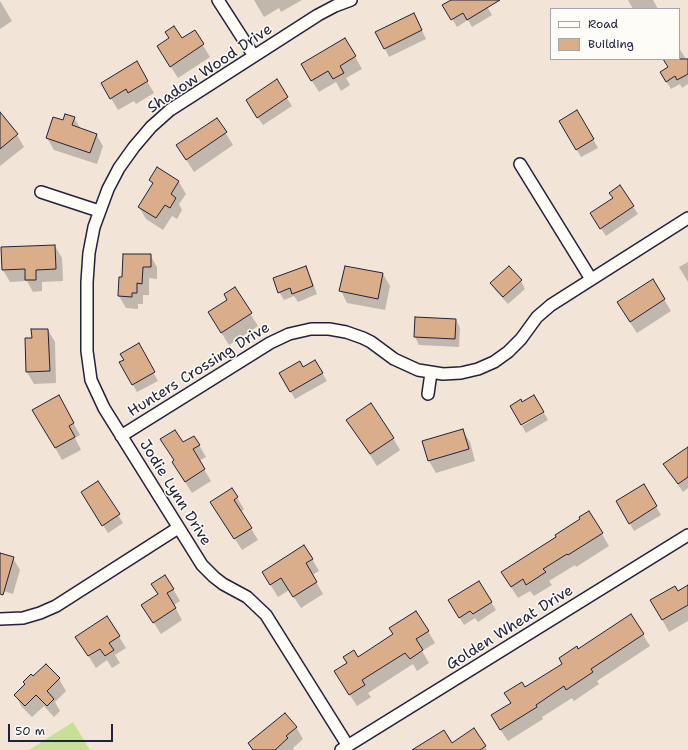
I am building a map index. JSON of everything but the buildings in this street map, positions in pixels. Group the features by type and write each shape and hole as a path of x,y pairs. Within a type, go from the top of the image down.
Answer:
{"street":[{"path":"218,0 254,56"},
{"name":"Shadow Wood Drive","path":"99,211 119,168 151,127 170,110 318,15 351,0"},
{"path":"520,164 590,279"},
{"path":"41,192 99,211"},
{"name":"Jodie Lynn Drive","path":"99,211 89,253 87,282 87,351 89,371 97,394 121,436 202,565 223,584 247,597 266,615 345,748"},
{"name":"Hunters Crossing Drive","path":"121,436 270,342 289,334 304,330 329,329 346,332 371,342 409,367 431,373 461,373 478,369 494,362 508,352 517,344 537,317 551,305 688,218"},
{"path":"428,394 431,373"},
{"path":"0,619 23,618 56,606 178,528"},
{"name":"Golden Wheat Drive","path":"345,748 688,536"}],"green space":[{"path":"73,722 90,750 29,750"}]}
